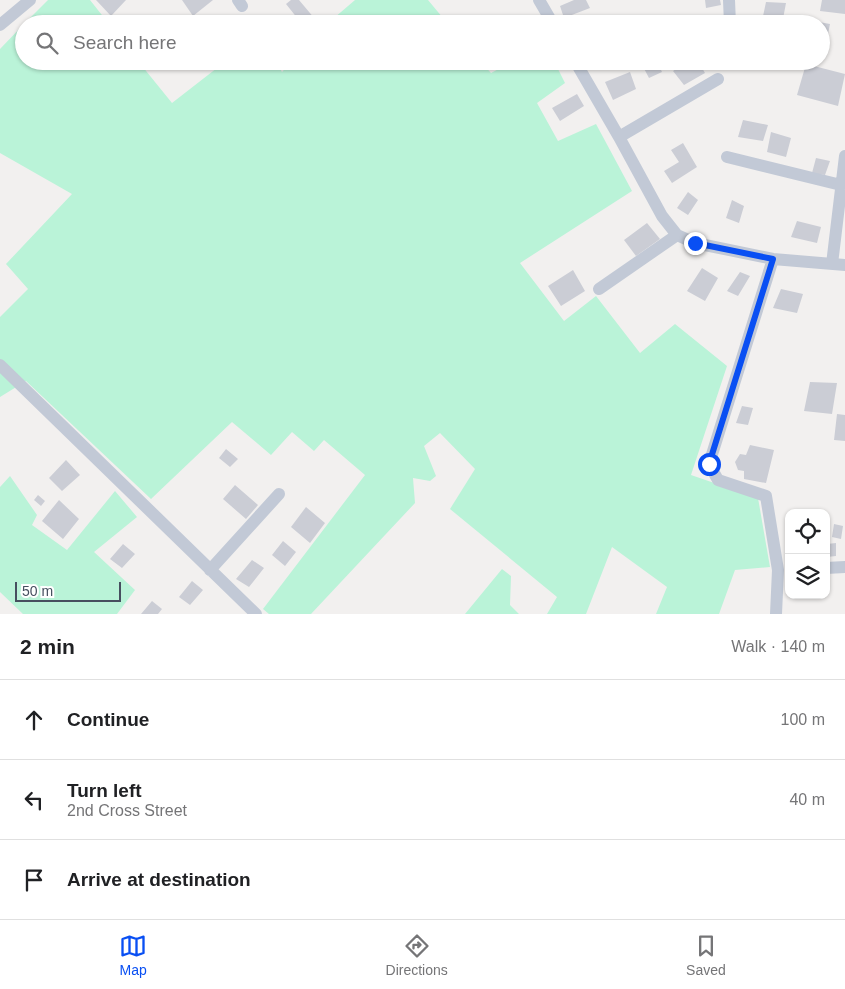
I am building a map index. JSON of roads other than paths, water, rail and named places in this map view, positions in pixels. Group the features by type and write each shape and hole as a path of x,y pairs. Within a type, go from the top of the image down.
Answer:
{"street":[{"path":"0,25 30,0"},
{"path":"539,0 548,15"},
{"path":"729,0 730,15"},
{"path":"580,70 662,216 677,235 695,243 773,259 839,264 841,185 845,156"},
{"path":"619,138 718,79"},
{"path":"727,157 841,185"},
{"path":"599,289 677,235"},
{"path":"773,259 709,464 718,480 766,496 783,570 776,614"},
{"path":"0,365 256,614"},
{"path":"210,570 279,494"},
{"path":"830,568 845,567"}]}
